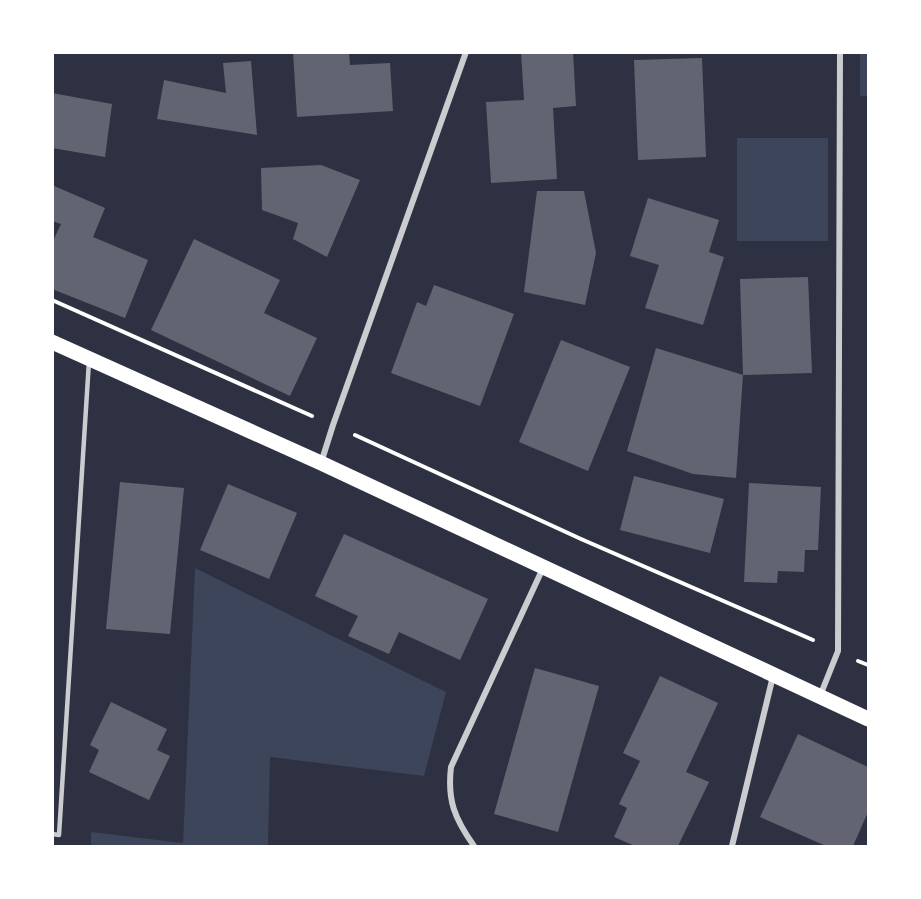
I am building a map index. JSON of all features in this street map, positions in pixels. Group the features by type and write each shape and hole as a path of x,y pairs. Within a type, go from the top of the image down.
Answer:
{"main road":[{"path":"52,342 321,463 868,719"}],"street":[{"path":"321,463 466,52"},
{"path":"819,696 838,651 840,52"},
{"path":"474,846 456,820 449,787 451,767 543,568"},
{"path":"732,846 773,675"}],"lane":[{"path":"52,834 59,835 90,358"}],"path":[{"path":"52,300 581,539 868,665"}],"shaded area":[{"path":"860,53 868,53 868,96 860,96"},
{"path":"737,138 828,138 828,241 737,241"},
{"path":"195,568 446,692 424,776 270,757 268,846 91,846 91,832 183,843"}],"building":[{"path":"293,52 349,52 350,65 390,63 393,111 297,117"},
{"path":"521,52 573,52 576,106 553,108 557,179 491,183 486,102 524,100"},
{"path":"702,58 706,157 638,160 634,60"},
{"path":"251,61 257,135 157,119 164,80 226,93 223,63"},
{"path":"52,93 112,104 105,157 52,148"},
{"path":"321,165 360,180 327,257 293,239 298,223 262,210 261,168"},
{"path":"52,185 105,208 93,237 148,260 125,318 52,289 52,243 61,224 52,221"},
{"path":"537,191 584,191 596,253 585,305 524,292"},
{"path":"648,198 719,220 709,252 724,257 703,325 645,308 659,265 630,256"},
{"path":"194,239 280,280 264,313 317,338 290,396 151,330"},
{"path":"808,277 812,373 743,375 740,279"},
{"path":"434,285 514,314 480,406 391,373 417,302 426,306"},
{"path":"561,340 630,367 588,471 519,442"},
{"path":"656,348 743,375 736,478 693,474 627,451"},
{"path":"634,476 724,499 710,553 620,530"},
{"path":"120,482 184,488 170,634 106,629"},
{"path":"749,483 821,487 818,550 805,550 804,572 778,571 777,583 744,582"},
{"path":"228,484 297,513 269,579 200,550"},
{"path":"344,534 488,599 460,660 399,632 389,654 348,636 358,616 315,596"},
{"path":"535,668 599,686 558,832 494,814"},
{"path":"660,676 718,703 686,772 709,782 678,846 635,846 614,837 627,808 619,804 640,761 623,753"},
{"path":"111,702 167,729 157,750 170,756 149,800 89,772 99,750 90,745"},
{"path":"798,734 868,767 868,812 853,846 826,846 760,817"}]}
